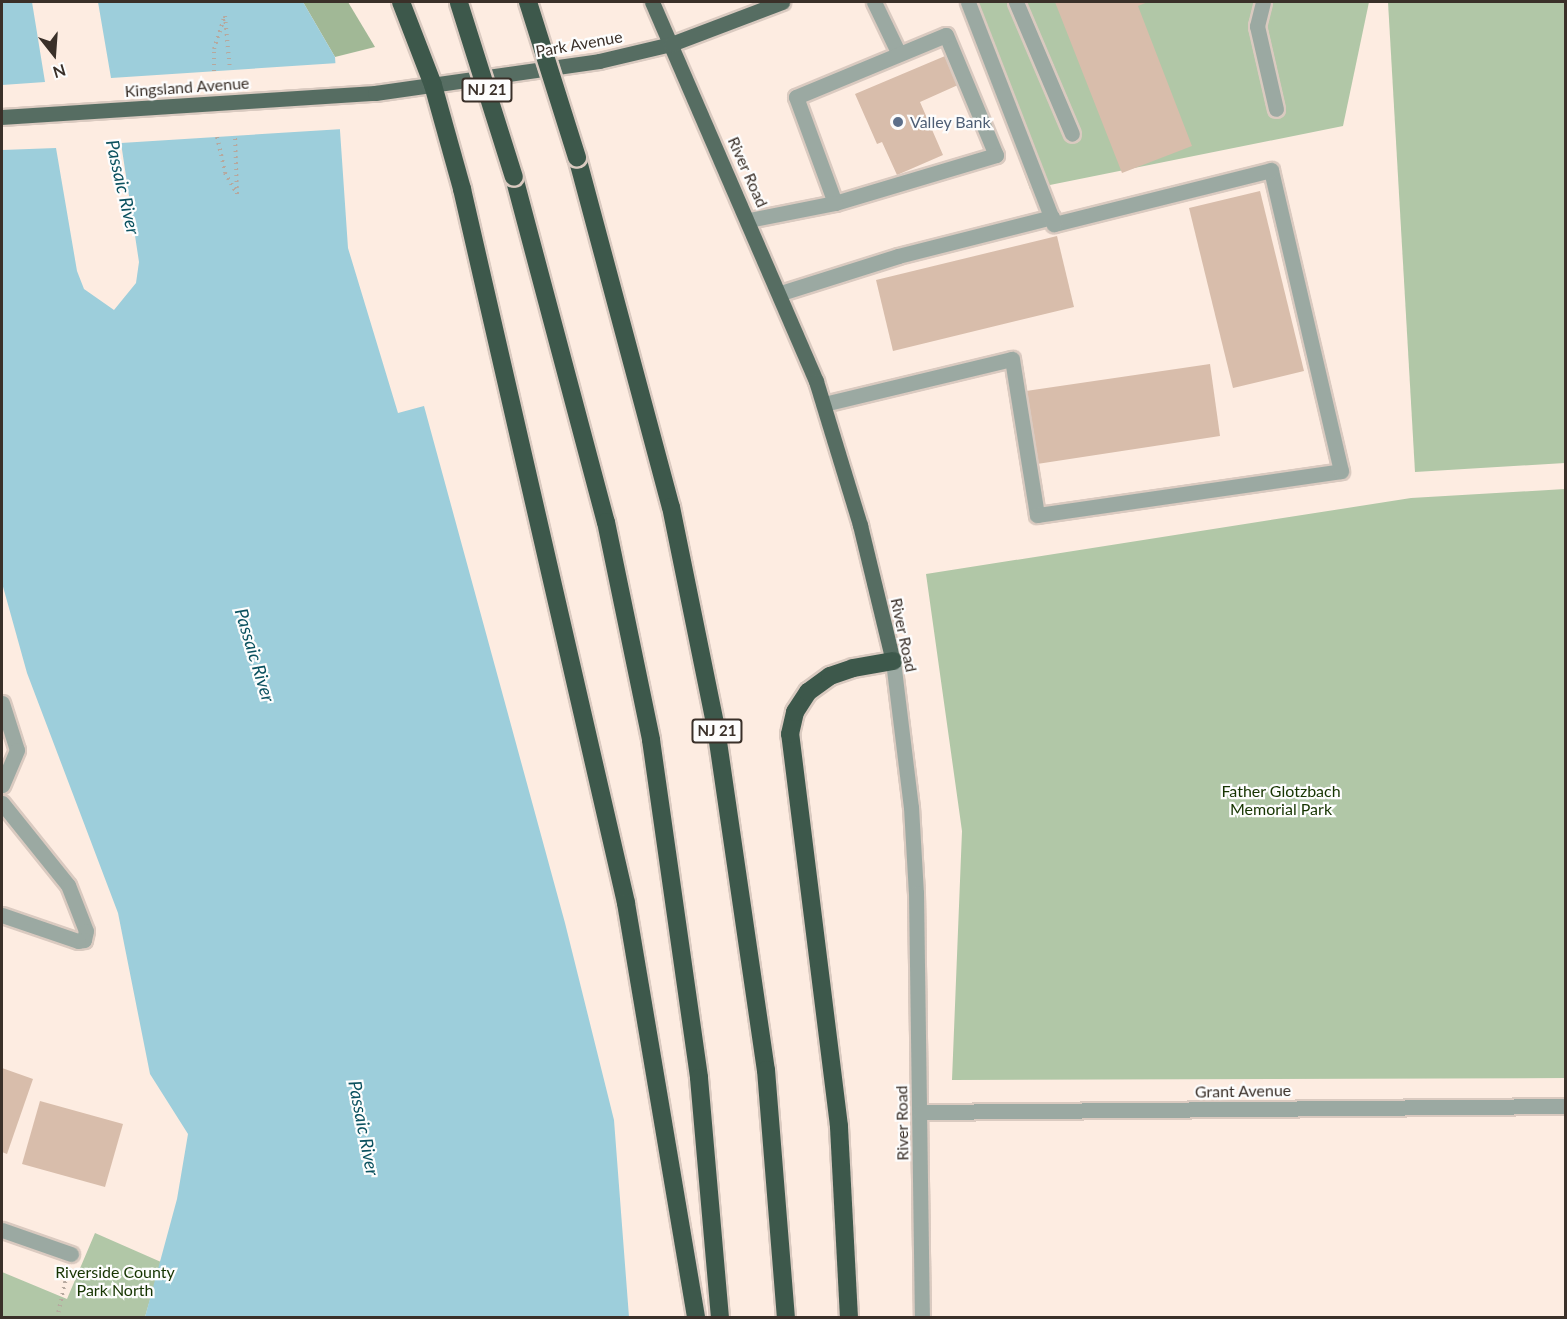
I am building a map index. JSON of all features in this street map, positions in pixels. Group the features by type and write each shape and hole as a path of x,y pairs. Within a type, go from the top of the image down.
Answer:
{"highway":[{"path":"401,2 433,85 465,200 626,903 696,1317"},
{"name":"NJ 21","path":"459,2 514,177 606,522 651,740 699,1078 720,1317"},
{"name":"NJ 21","path":"528,2 577,157 644,393 714,717 763,1048 786,1317"},
{"path":"849,1317 839,1126 790,734 795,712 816,686 853,668 893,661"}],"main road":[{"name":"River Road","path":"652,2 781,293 824,404 860,525 893,661"},
{"name":"Park Avenue","path":"375,93 599,61 671,44 782,2"},
{"name":"Kingsland Avenue","path":"2,117 375,93"}],"street":[{"path":"874,2 898,52"},
{"path":"824,404 1012,359 1037,514 1341,471 1270,170 1054,224 968,2"},
{"path":"1016,2 1072,135"},
{"path":"1263,2 1257,26 1276,109"},
{"path":"749,220 835,203 996,155 946,35 898,52 796,98 835,203"},
{"path":"781,293 898,256 1052,217"},
{"name":"River Road","path":"893,661 913,840 920,1112 922,1317"},
{"path":"2,703 17,750 2,785"},
{"path":"2,803 68,885 86,931 84,940 78,942 2,915"},
{"name":"Grant Avenue","path":"920,1112 1566,1106"},
{"path":"2,1230 71,1254"}],"path":[{"path":"214,71 214,49 225,16 230,70"},
{"path":"217,137 225,174 237,194 235,136"},
{"path":"57,1317 71,1254"}],"green space":[{"path":"303,2 348,2 375,47 335,57"},
{"path":"962,2 1369,2 1343,126 1030,189"},
{"path":"1388,2 1565,2 1565,463 1415,472"},
{"name":"Father Glotzbach Memorial Park","path":"1565,489 1565,1078 952,1080 962,831 926,574 1411,498"},
{"name":"Riverside County Park North","path":"95,1233 161,1262 145,1317 2,1317 2,1272 67,1299"}],"water":[{"name":"Passaic River","path":"2,2 303,2 335,57 348,248 398,413 424,406 565,923 614,1120 629,1317 145,1317 177,1199 188,1134 150,1074 118,913 27,673 2,583"}],"pier":[{"path":"32,2 98,2 111,78 338,63 343,129 121,143 139,262 136,283 114,310 84,289 77,271 56,148 2,150 2,85 45,82"}],"building":[{"path":"1055,2 1148,2 1138,6 1192,146 1122,173"},
{"name":"Valley Bank","path":"945,56 958,85 920,102 943,155 897,175 882,142 877,144 855,94"},
{"path":"1260,191 1304,371 1233,388 1189,208"},
{"path":"1057,236 1074,307 893,351 876,280"},
{"path":"1210,364 1220,436 1037,464 1026,391"},
{"path":"2,1068 33,1079 7,1154 2,1152"},
{"path":"40,1101 123,1124 105,1187 22,1164"}],"place":[{"name":"Valley Bank","path":"898,122"}]}
